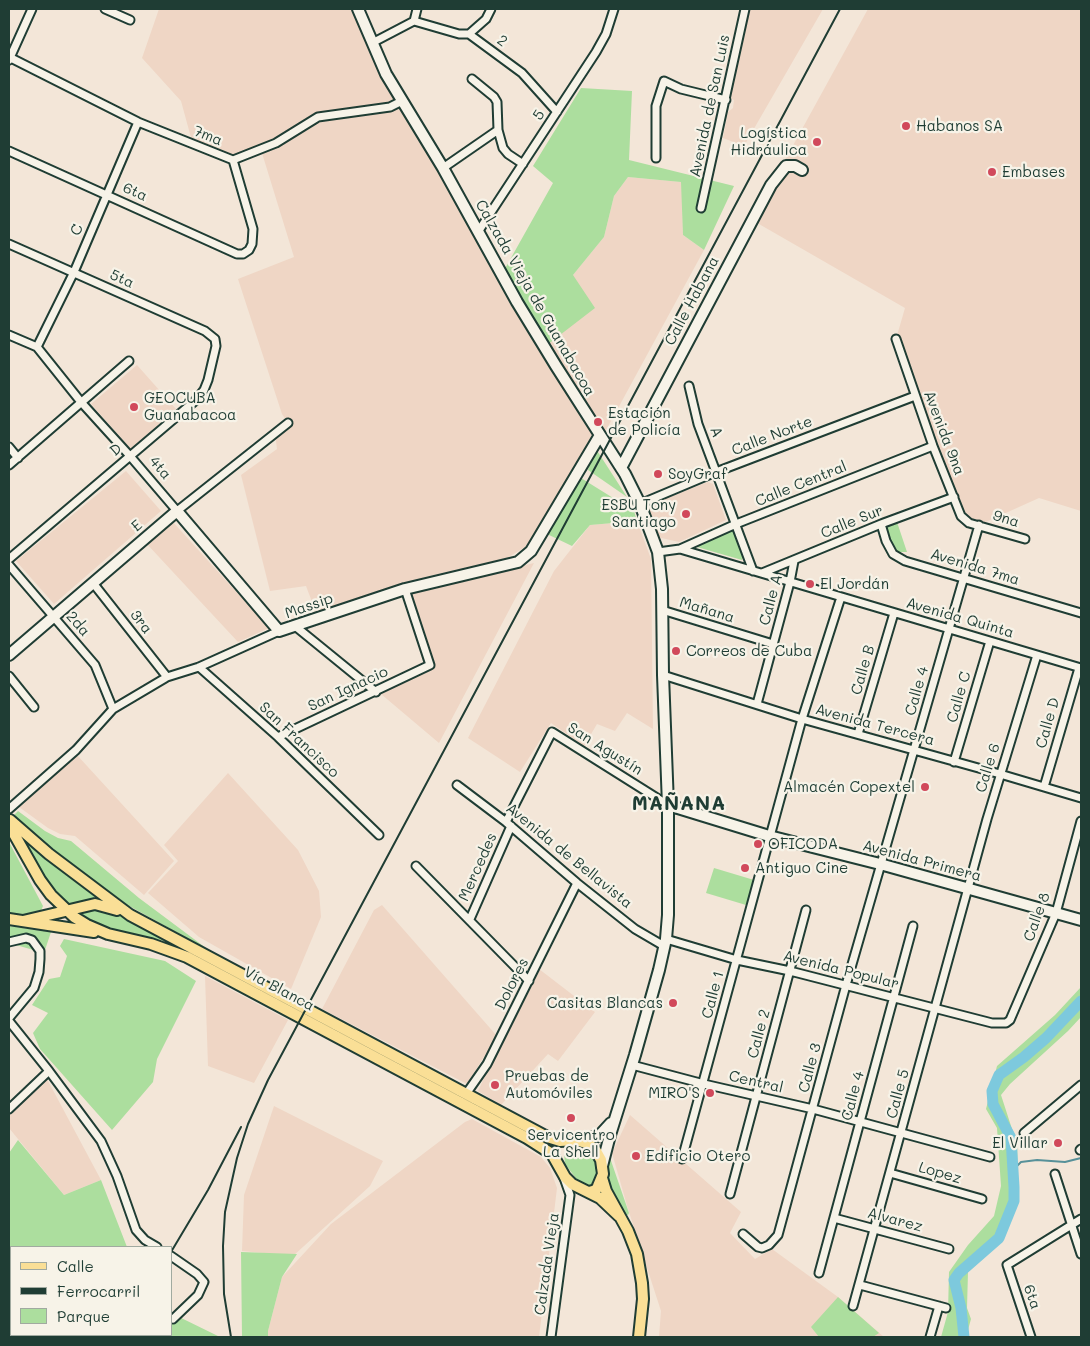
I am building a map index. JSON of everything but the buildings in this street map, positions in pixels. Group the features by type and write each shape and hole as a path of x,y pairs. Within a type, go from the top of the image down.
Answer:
{"main road":[{"name":"Calzada Vieja de Guanabacoa","path":"358,9 386,74 443,168 522,310 621,468 640,504 658,552 662,580 669,904 665,942 632,1065 602,1166"},
{"name":"Calle Habana","path":"621,468 771,185 786,166 795,166 802,170"},
{"name":"Massip","path":"279,631 405,589 518,562 532,551 600,435"},
{"name":"E","path":"9,655 177,512"},
{"name":"4ta","path":"177,512 279,631"},
{"name":"Avenida Primera","path":"668,806 769,836 880,864 1081,920"},
{"name":"Vía Blanca","path":"9,819 49,854 130,915 547,1137 571,1141"},
{"name":"Vía Blanca","path":"9,824 40,880 51,895 66,910 87,925 108,934 151,944 187,957 528,1138 550,1152 557,1164"},
{"path":"42,916 51,907 51,895"},
{"path":"23,920 95,904 130,915"},
{"path":"9,919 108,934"},
{"path":"618,1112 600,1135 571,1141 562,1145 557,1154 557,1164 568,1180 600,1198 619,1216"},
{"path":"571,1141 586,1142 596,1151 602,1166 602,1178 606,1191 628,1231 637,1254 643,1299 639,1337"},
{"path":"586,1191 596,1190 602,1178"}],"street":[{"path":"9,58 32,9"},
{"path":"105,9 130,20"},
{"path":"372,43 414,21 417,9"},
{"path":"469,34 486,19 491,9"},
{"name":"5","path":"478,232 606,34 614,9"},
{"name":"Avenida de San Luis","path":"701,208 745,9"},
{"name":"2","path":"414,21 459,34 469,34 522,73 557,112"},
{"name":"7ma","path":"9,58 138,122 233,160 276,142 318,117 390,107 402,101"},
{"path":"472,79 494,97 497,102 498,130 503,148 508,154 523,164"},
{"path":"656,158 656,106 664,81 681,89 726,100"},
{"name":"C","path":"36,347 74,272 138,122"},
{"path":"443,168 498,130"},
{"name":"6ta","path":"9,151 237,254 243,254 249,250 252,244 253,229 233,160"},
{"name":"5ta","path":"9,244 205,331 215,339 216,346"},
{"name":"4ta","path":"9,335 36,347 81,402 177,512"},
{"name":"Avenida 9na","path":"896,339 933,446 961,516 969,523 979,525"},
{"name":"D","path":"9,559 196,400 204,390 208,380 216,346"},
{"path":"9,465 128,361"},
{"name":"A","path":"688,386 698,424 753,571"},
{"name":"Calle Norte","path":"640,504 716,472 915,396"},
{"name":"E","path":"177,512 288,423"},
{"name":"Calle Central","path":"680,549 736,524 933,446"},
{"path":"9,447 18,458"},
{"name":"Calle Sur","path":"762,573 881,524 954,498"},
{"name":"Avenida 7ma","path":"881,524 886,541 893,554 905,561 1081,613"},
{"name":"9na","path":"979,525 1025,539"},
{"name":"Calle 4","path":"880,864 979,525"},
{"name":"Avenida Quinta","path":"658,552 680,549 1080,668"},
{"name":"Calle A","path":"757,704 794,561"},
{"name":"2da","path":"9,565 95,665 114,709"},
{"name":"3ra","path":"93,583 167,677"},
{"name":"San Ignacio","path":"278,737 430,665 405,589"},
{"path":"769,836 802,720 841,597"},
{"name":"Mañana","path":"662,610 773,644"},
{"name":"Calle B","path":"858,734 894,612"},
{"path":"295,626 376,692"},
{"name":"Massip","path":"9,808 76,750 114,709 167,677 198,666 279,631"},
{"name":"Calle C","path":"954,762 990,641"},
{"name":"Calle 6","path":"968,889 1000,774 1037,655"},
{"name":"San Francisco","path":"198,666 278,737 379,835"},
{"name":"Calle D","path":"1044,787 1080,668"},
{"name":"Avenida Tercera","path":"663,675 802,720 858,734 1081,798"},
{"path":"9,676 34,707"},
{"name":"San Agustín","path":"552,732 668,806"},
{"name":"Mercedes","path":"470,919 508,824 552,732"},
{"name":"Avenida de Bellavista","path":"457,785 508,824 577,883 635,929 665,942"},
{"name":"Calle 8","path":"1010,1020 1056,913 1081,821"},
{"name":"Calle 1","path":"682,1160 704,1084 769,836"},
{"name":"Calle 3","path":"743,1234 758,1247 762,1248 770,1245 778,1235 880,864"},
{"path":"416,866 529,981"},
{"name":"Dolores","path":"466,1094 487,1064 577,883"},
{"name":"Calle 5","path":"854,1306 968,889"},
{"name":"Calle 2","path":"730,1194 806,910"},
{"name":"Calle 4","path":"819,1273 913,926"},
{"path":"9,942 26,938 32,940 40,952 39,972 34,988 9,1022 49,1071 101,1141 117,1176 136,1230 144,1240 155,1246"},
{"name":"Avenida Popular","path":"665,942 790,971 992,1023 1002,1023 1010,1020"},
{"name":"Central","path":"632,1065 860,1121 990,1157"},
{"path":"9,1109 49,1071"},
{"path":"1024,1133 1081,1085"},
{"name":"Calzada Vieja","path":"551,1337 570,1195 565,1179 557,1164"},
{"name":"Lopez","path":"890,1173 982,1199"},
{"path":"1055,1174 1081,1254"},
{"name":"Calzada Vieja","path":"570,1195 586,1191"},
{"name":"Alvarez","path":"834,1218 949,1249"},
{"path":"1072,1226 1081,1219"},
{"name":"6ta","path":"1031,1337 1007,1265 1072,1226"},
{"path":"172,1257 197,1274 204,1282 198,1295 173,1319"},
{"path":"860,1285 943,1307 930,1337"}],"shaded area":[{"path":"159,9 358,9 402,101 545,337 548,345 573,275 604,237 614,196 628,177 682,182 683,235 704,250 604,434 590,440 530,544 507,558 425,577 317,615 306,586 270,591 241,475 277,449 275,433 288,423 282,414 238,279 294,257 262,153 233,160 193,145 181,101 142,58"},
{"path":"749,9 823,9 744,146 723,138 728,112 733,108 734,100 730,98"},
{"path":"868,9 1081,9 1081,511 1039,498 979,525 961,516 896,339 905,308 752,220"},
{"name":"GEOCUBA Guanabacoa","path":"137,365 176,409 131,449 91,404"},
{"path":"126,471 161,511 54,604 16,561"},
{"name":"ESBU Tony Santiago","path":"708,482 713,484 726,520 679,542 657,537 649,520 651,504"},
{"path":"172,521 269,628 238,642 146,543"},
{"path":"637,521 651,559 653,729 627,713 615,731 597,724 584,746 551,723 520,772 468,738 554,571 590,525"},
{"path":"534,563 439,743 381,694 433,668 411,593"},
{"path":"77,755 174,861 144,895 75,836 60,834 48,828 19,807"},
{"path":"228,773 298,850 319,891 321,917 291,989 199,937 148,893 178,861 164,845"},
{"path":"382,905 497,1036 467,1084 322,1009 374,910"},
{"path":"539,969 595,1012 558,1061 548,1054 501,1105 478,1091 529,981"},
{"path":"205,976 288,1020 254,1083 208,1066"},
{"path":"47,1079 101,1180 64,1195 9,1128 9,1114"},
{"path":"274,1106 383,1161 370,1186 293,1256 242,1251 244,1195"},
{"path":"630,1115 741,1212 730,1233 755,1259 772,1249 838,1297 884,1337 659,1337 661,1311 612,1153"},
{"path":"472,1119 541,1157 550,1168 557,1188 539,1337 268,1337 282,1277 331,1224 465,1122"}],"green space":[{"path":"581,88 632,91 629,160 734,186 704,250 683,235 681,182 628,177 614,196 604,237 573,275 595,308 547,345 545,337 502,274 553,183 533,166"},
{"path":"596,449 627,497 588,470"},
{"path":"581,478 634,511 637,521 590,525 572,546 547,534"},
{"path":"897,522 907,552 893,552 883,526"},
{"path":"732,529 743,557 742,560 697,547 697,544"},
{"path":"18,811 45,831 58,838 71,841 139,898 210,951 106,893 70,866 12,817"},
{"path":"9,842 43,906 40,913 27,917 9,916"},
{"path":"29,842 94,895 94,898 68,906 53,891 40,870 29,847"},
{"path":"714,868 754,880 746,905 706,893"},
{"path":"104,907 174,943 94,925 75,912"},
{"path":"9,926 51,932 44,953 9,943"},
{"path":"64,939 165,961 196,981 157,1059 153,1082 112,1130 40,1049 33,1033 48,1013 32,1005 49,979 60,977 67,956 60,946"},
{"path":"1081,987 1081,1017 1010,1084 1001,1095 1017,1139 1018,1185 995,1248 968,1272 967,1308 971,1319 966,1337 941,1337 948,1312 949,1272 968,1245 994,1216 1001,1186 997,1128 986,1109 997,1066 1055,1015"},
{"path":"18,1140 64,1195 101,1180 127,1246 10,1246 10,1336 85,1337 9,1337 9,1153"},
{"path":"573,1144 588,1149 596,1159 599,1172 594,1184 588,1186 578,1181 565,1164 564,1154 569,1146"},
{"path":"608,1152 629,1213 628,1215 624,1214 619,1208 606,1179"},
{"path":"241,1252 297,1254 282,1277 268,1337 242,1337"},
{"path":"838,1297 879,1333 873,1337 819,1337 811,1327"},
{"path":"172,1313 220,1337 113,1337 172,1336"}],"waterway":[{"path":"964,1337 961,1308 954,1280 959,1273 999,1238 1014,1201 1011,1138 993,1104 992,1091 999,1075 1046,1038 1081,1001"},
{"path":"1014,1169 1021,1162 1037,1160 1065,1162 1081,1158"}],"railway":[{"path":"231,1337 224,1294 223,1246 225,1212 237,1158 248,1124 268,1080 840,9"},
{"path":"172,1250 208,1190 241,1127"}],"place":[{"name":"Habanos SA","path":"906,126"},
{"name":"Logística Hidráulica","path":"817,142"},
{"name":"Embases","path":"992,172"},
{"name":"GEOCUBA Guanabacoa","path":"134,407"},
{"name":"Estación de Policía","path":"598,422"},
{"name":"SoyGraf","path":"658,474"},
{"name":"ESBU Tony Santiago","path":"686,514"},
{"name":"El Jordán","path":"810,584"},
{"name":"Correos de Cuba","path":"676,651"},
{"name":"Almacén Copextel","path":"925,787"},
{"name":"OFICODA","path":"758,844"},
{"name":"Antiguo Cine","path":"745,868"},
{"name":"Casitas Blancas","path":"673,1003"},
{"name":"Pruebas de Automóviles","path":"495,1085"},
{"name":"MIRO'S","path":"710,1093"},
{"name":"Servicentro La Shell","path":"571,1118"},
{"name":"El Villar","path":"1058,1143"},
{"name":"Edificio Otero","path":"636,1156"}],"district":[{"name":"MAÑANA","path":"679,804"}]}
